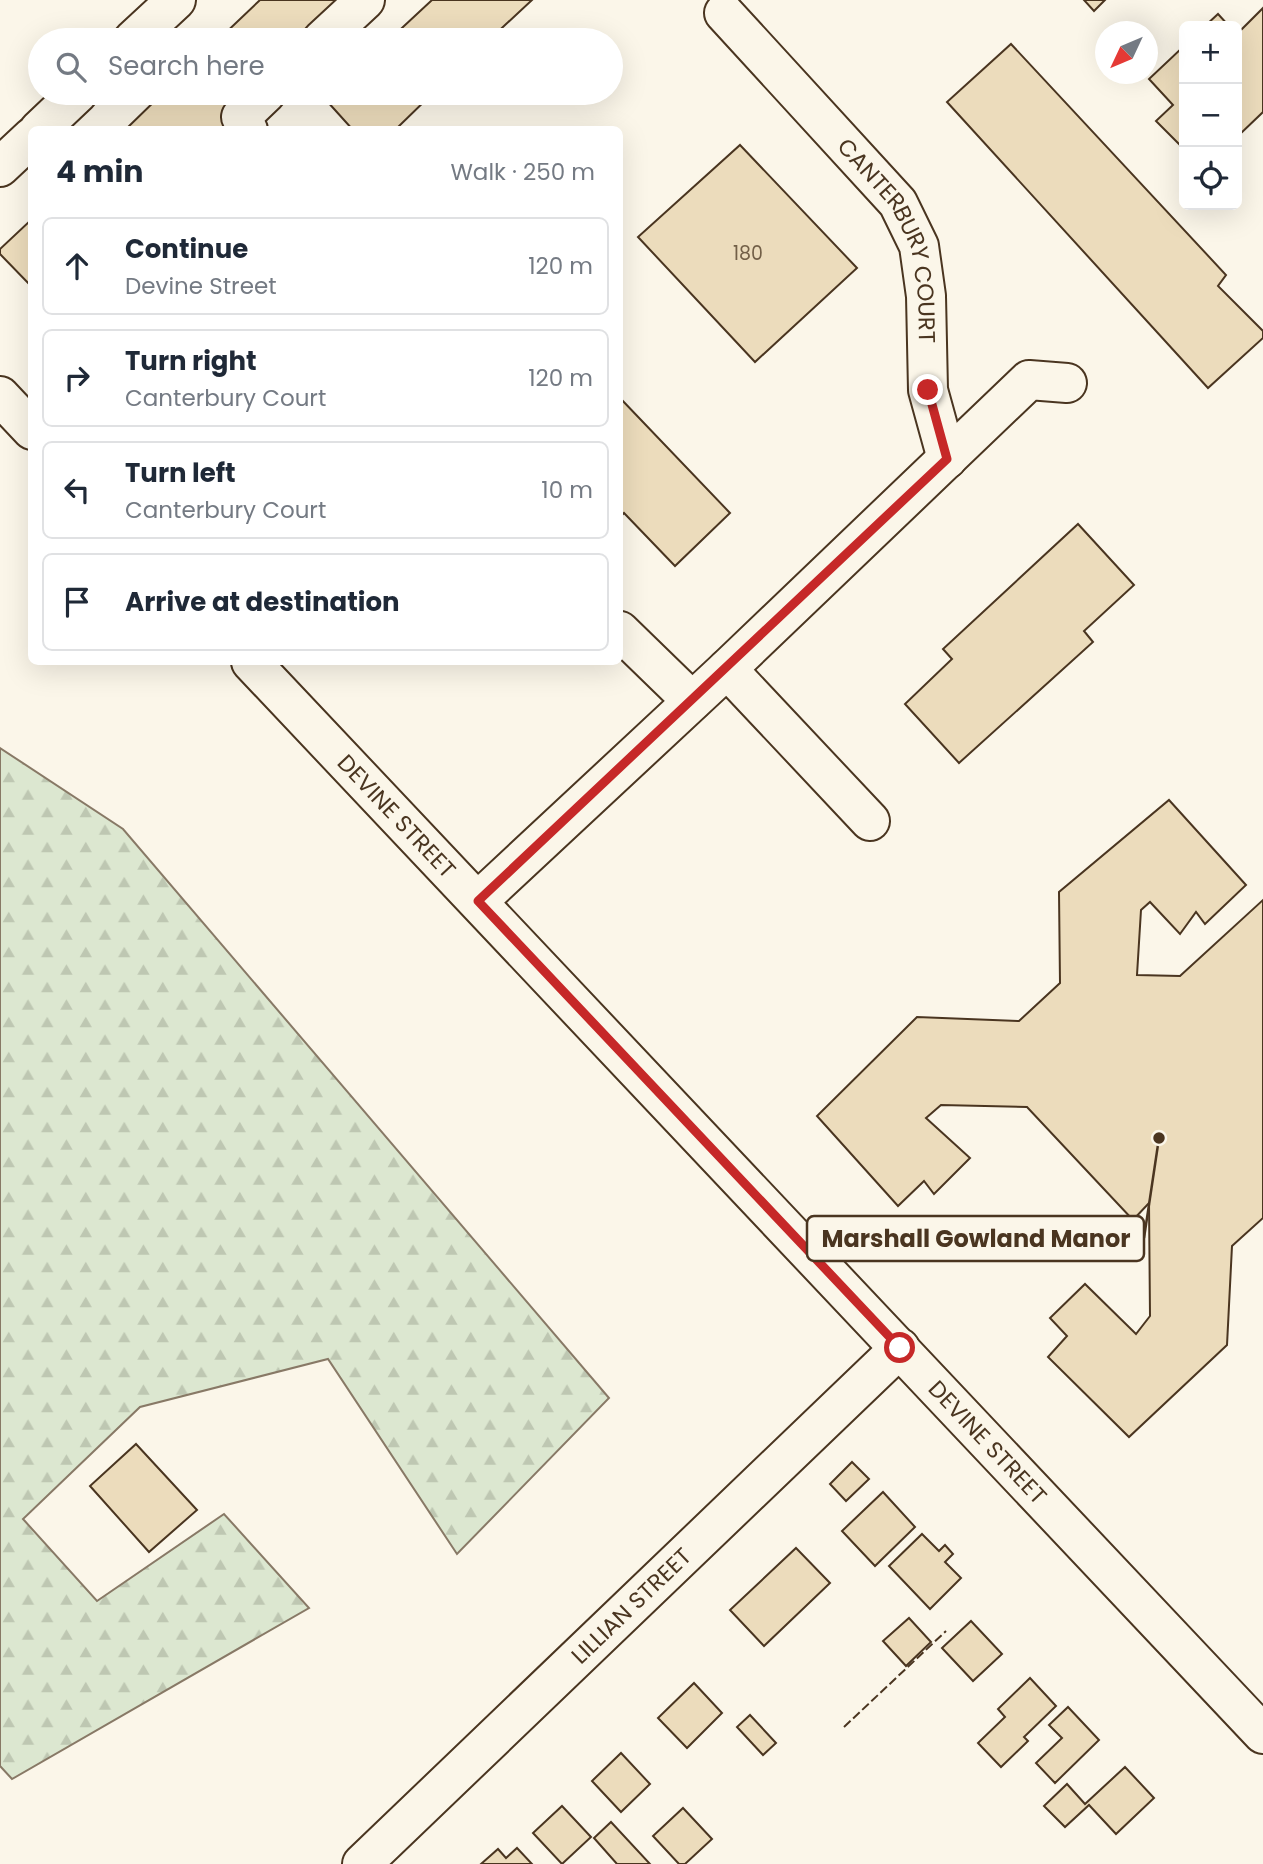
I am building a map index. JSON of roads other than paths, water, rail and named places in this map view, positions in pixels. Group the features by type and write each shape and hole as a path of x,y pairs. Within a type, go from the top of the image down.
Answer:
{"street":[{"path":"146,28 176,0"},
{"path":"335,28 365,0"},
{"name":"CANTERBURY COURT","path":"724,13 898,203 919,246 926,296 928,390 947,459"},
{"path":"43,126 65,105"},
{"path":"246,126 241,117 254,105"},
{"path":"0,167 28,141"},
{"path":"478,901 727,669 1029,380 1068,383"},
{"path":"623,634 692,701"},
{"name":"DEVINE STREET","path":"254,665 1263,1734"},
{"path":"727,669 870,821"},
{"name":"LILLIAN STREET","path":"362,1864 900,1348"}],"place":[{"name":"Marshall Gowland Manor","path":"1159,1138"}]}
